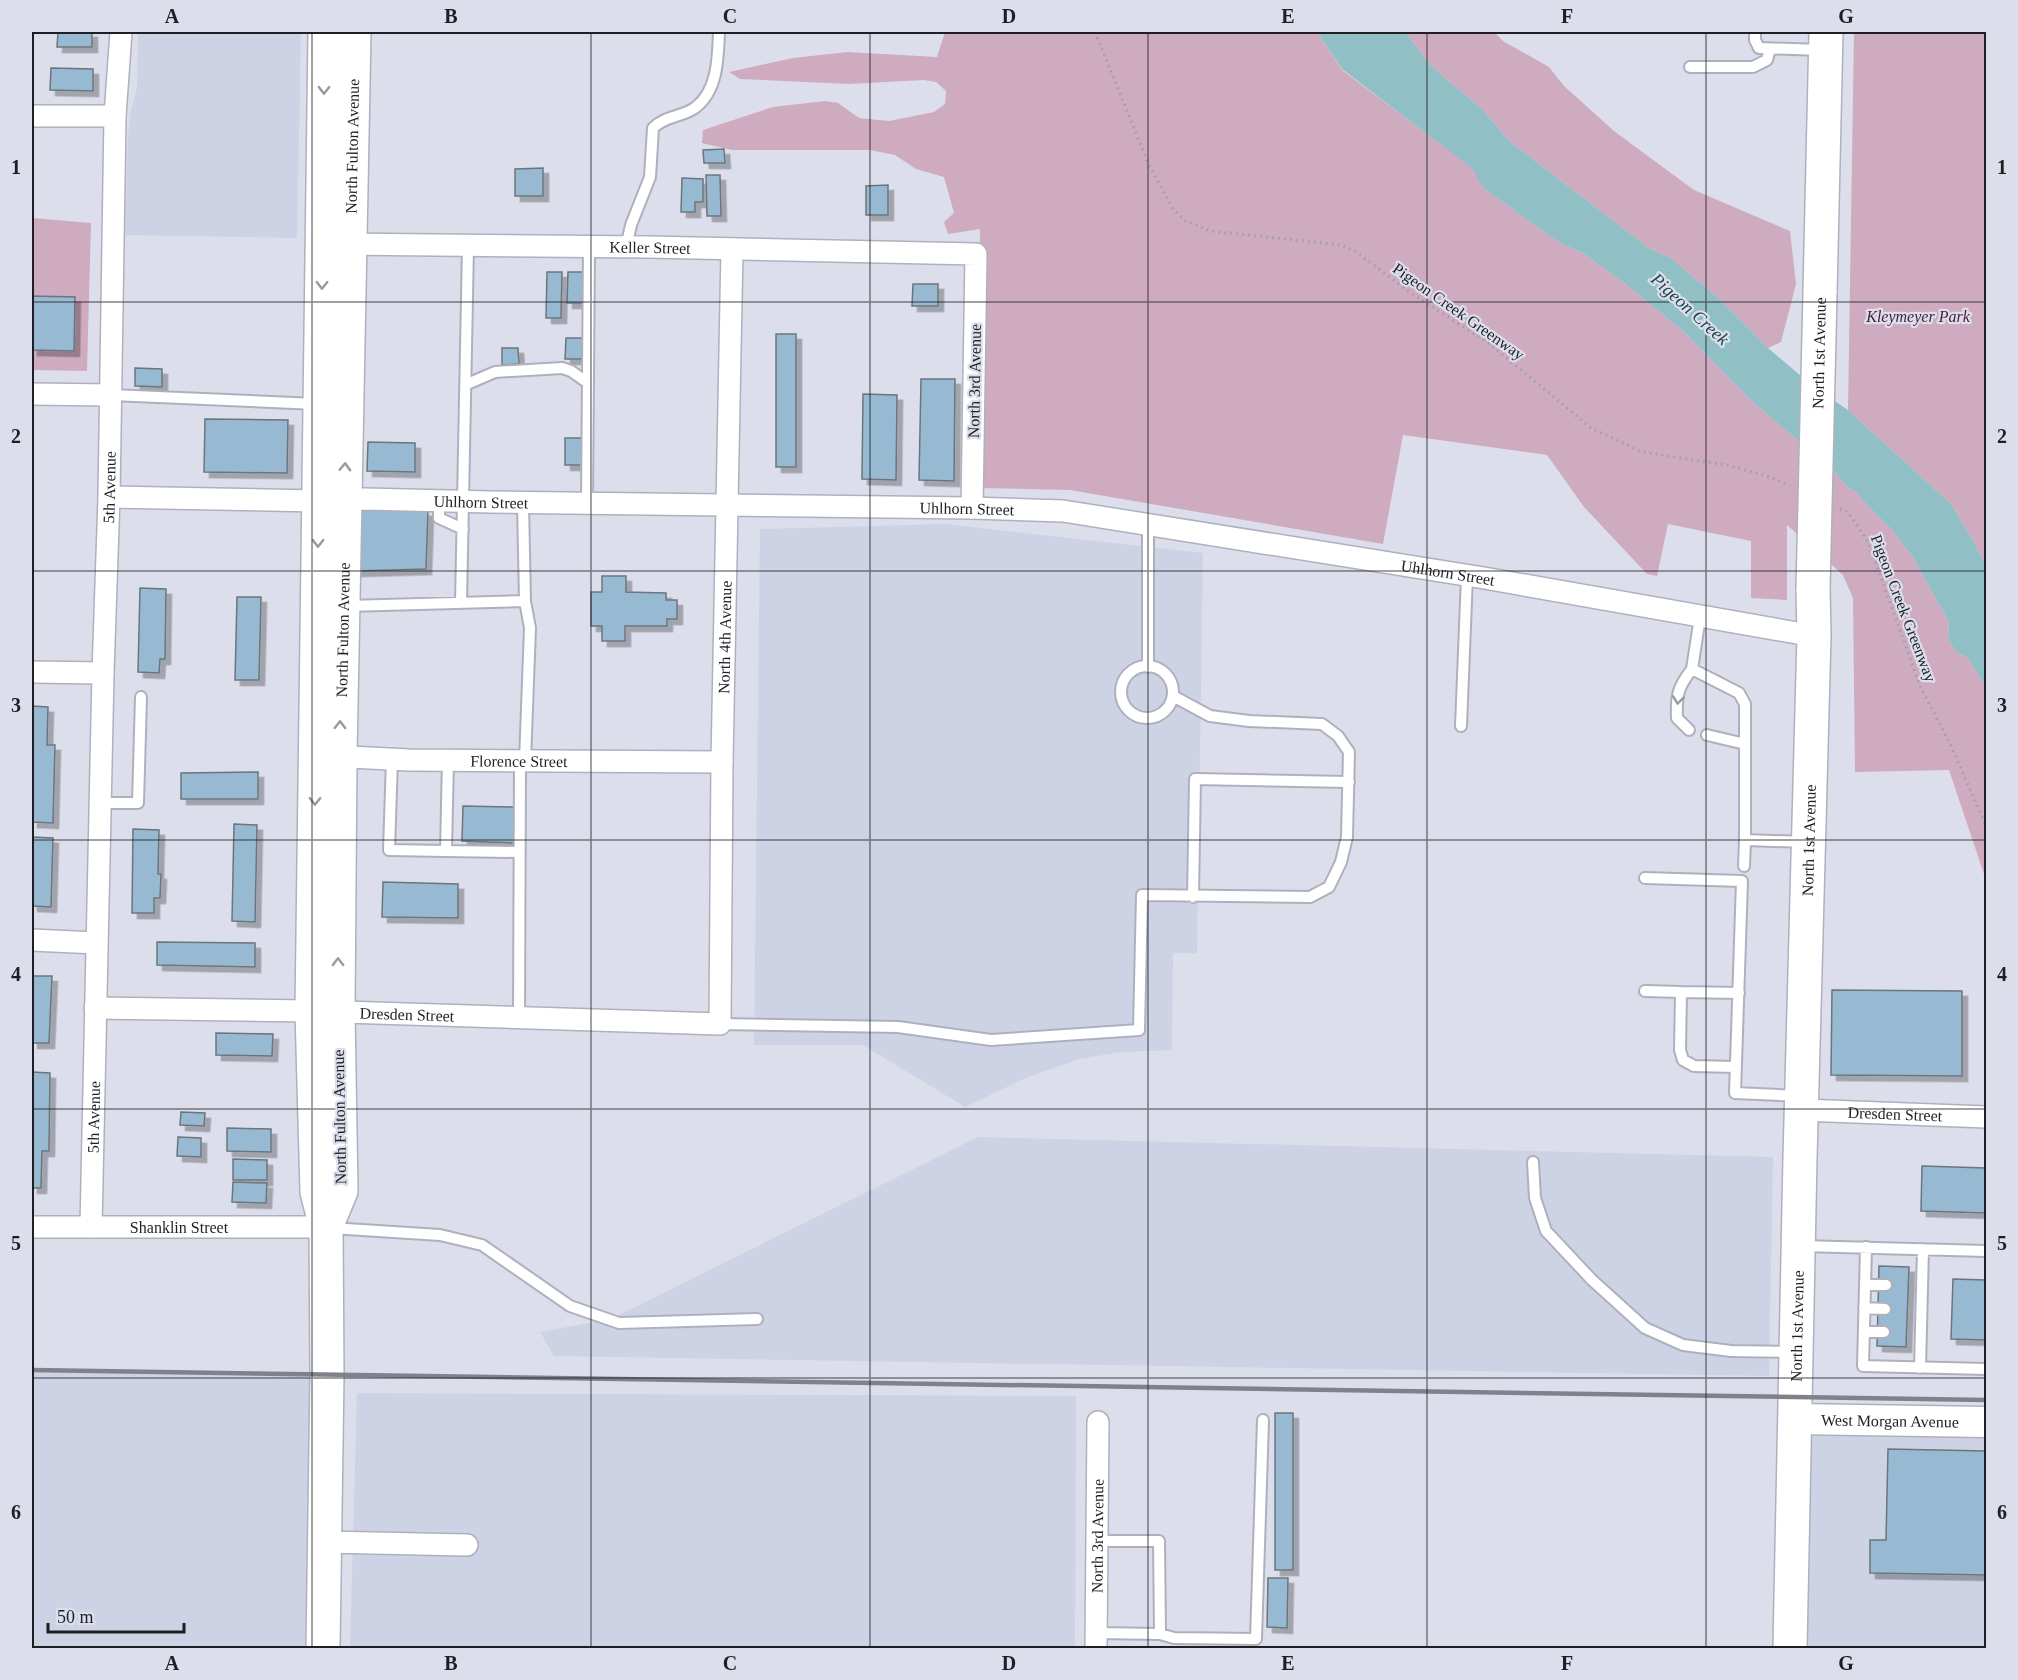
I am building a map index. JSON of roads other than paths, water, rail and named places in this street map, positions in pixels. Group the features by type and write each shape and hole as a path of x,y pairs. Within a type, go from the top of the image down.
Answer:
{"main road":[{"name":"North Fulton Avenue","path":"323,1648 327,1375 326,1227 317,1192 325,1011 337,244 325,32"},
{"name":"North Fulton Avenue","path":"328,756 343,606 320,404 337,244 354,32"},
{"name":"North 1st Avenue","path":"1790,1648 1826,41"}],"street":[{"name":"5th Avenue","path":"92,1227 96,943 109,497 115,116 121,32"},
{"path":"32,116 115,116"},
{"name":"Keller Street","path":"337,244 976,254"},
{"name":"North 4th Avenue","path":"720,1024 722,762 732,249"},
{"name":"North 3rd Avenue","path":"972,508 976,254"},
{"path":"32,394 111,394"},
{"name":"Uhlhorn Street","path":"109,497 728,504 1063,511 1467,576 1814,636"},
{"path":"32,672 103,673"},
{"name":"Florence Street","path":"328,756 448,760 722,762"},
{"path":"32,940 96,943"},
{"name":"Dresden Street","path":"95,1008 325,1011 720,1024"},
{"name":"Dresden Street","path":"1802,1103 1986,1117"},
{"name":"Shanklin Street","path":"32,1227 326,1227"},
{"name":"West Morgan Avenue","path":"1796,1419 1986,1422"},
{"name":"North 3rd Avenue","path":"1096,1641 1098,1422"},
{"path":"325,1542 467,1545"}],"lane":[{"path":"626,247 631,225 650,177 653,128 660,121 696,108 708,91 717,68 719,32"},
{"path":"1755,32 1755,40 1759,48 1770,49 1826,41"},
{"path":"1690,67 1754,67 1767,60 1770,49"},
{"path":"461,603 468,246"},
{"path":"587,503 589,247"},
{"path":"465,385 495,372 561,368 571,371 588,383"},
{"path":"111,394 320,404"},
{"path":"439,501 439,518 463,529"},
{"path":"519,1017 519,852 530,628 525,601 523,503"},
{"path":"1148,524 1148,667"},
{"path":"1461,726 1467,576"},
{"path":"343,606 525,601"},
{"path":"1689,730 1677,718 1676,702 1680,685 1692,669 1700,617"},
{"path":"1148,667 1159,669 1172,682 1173,696 1168,708 1155,717 1139,717 1126,707 1122,699 1123,683 1133,670 1148,667"},
{"path":"1692,669 1739,693 1745,704 1744,866"},
{"path":"720,1024 898,1027 991,1040 1139,1030 1142,895 1310,897 1329,887 1341,862 1347,837 1349,752 1338,736 1322,724 1249,721 1210,716 1173,696"},
{"path":"100,803 138,803 141,697"},
{"path":"1707,735 1745,744"},
{"path":"392,759 389,850 519,852"},
{"path":"446,851 448,760"},
{"path":"1193,897 1195,779 1349,782"},
{"path":"1745,840 1809,843"},
{"path":"1645,878 1742,881 1735,1094 1802,1103"},
{"path":"1645,991 1739,993"},
{"path":"1681,992 1680,1050 1683,1060 1694,1066 1736,1067"},
{"path":"1533,1162 1535,1198 1546,1231 1592,1280 1645,1328 1683,1345 1731,1351 1797,1353"},
{"path":"326,1227 440,1235 482,1245 570,1306 619,1323 757,1319"},
{"path":"1799,1246 1986,1251"},
{"path":"1866,1247 1863,1366 1986,1369"},
{"path":"1920,1368 1917,1333 1923,1249"},
{"path":"1865,1285 1886,1285"},
{"path":"1864,1308 1885,1309"},
{"path":"1864,1332 1884,1332"},
{"path":"1096,1641 1160,1634 1174,1638 1256,1639 1263,1420"},
{"path":"1096,1541 1159,1541 1160,1634"}],"water":[{"name":"Pigeon Creek","path":"1317,32 1405,32 1431,66 1483,110 1509,141 1650,249 1671,258 1717,297 1768,348 1814,387 1848,410 1951,504 1986,566 1986,695 1983,682 1968,658 1956,652 1948,639 1949,622 1912,556 1893,531 1855,491 1848,488 1832,469 1756,405 1681,329 1583,253 1560,243 1483,188 1473,169 1342,69"}],"railway":[{"path":"32,1370 1986,1400"}],"park label":[{"name":"Kleymeyer Park","path":"1918,316"}]}
